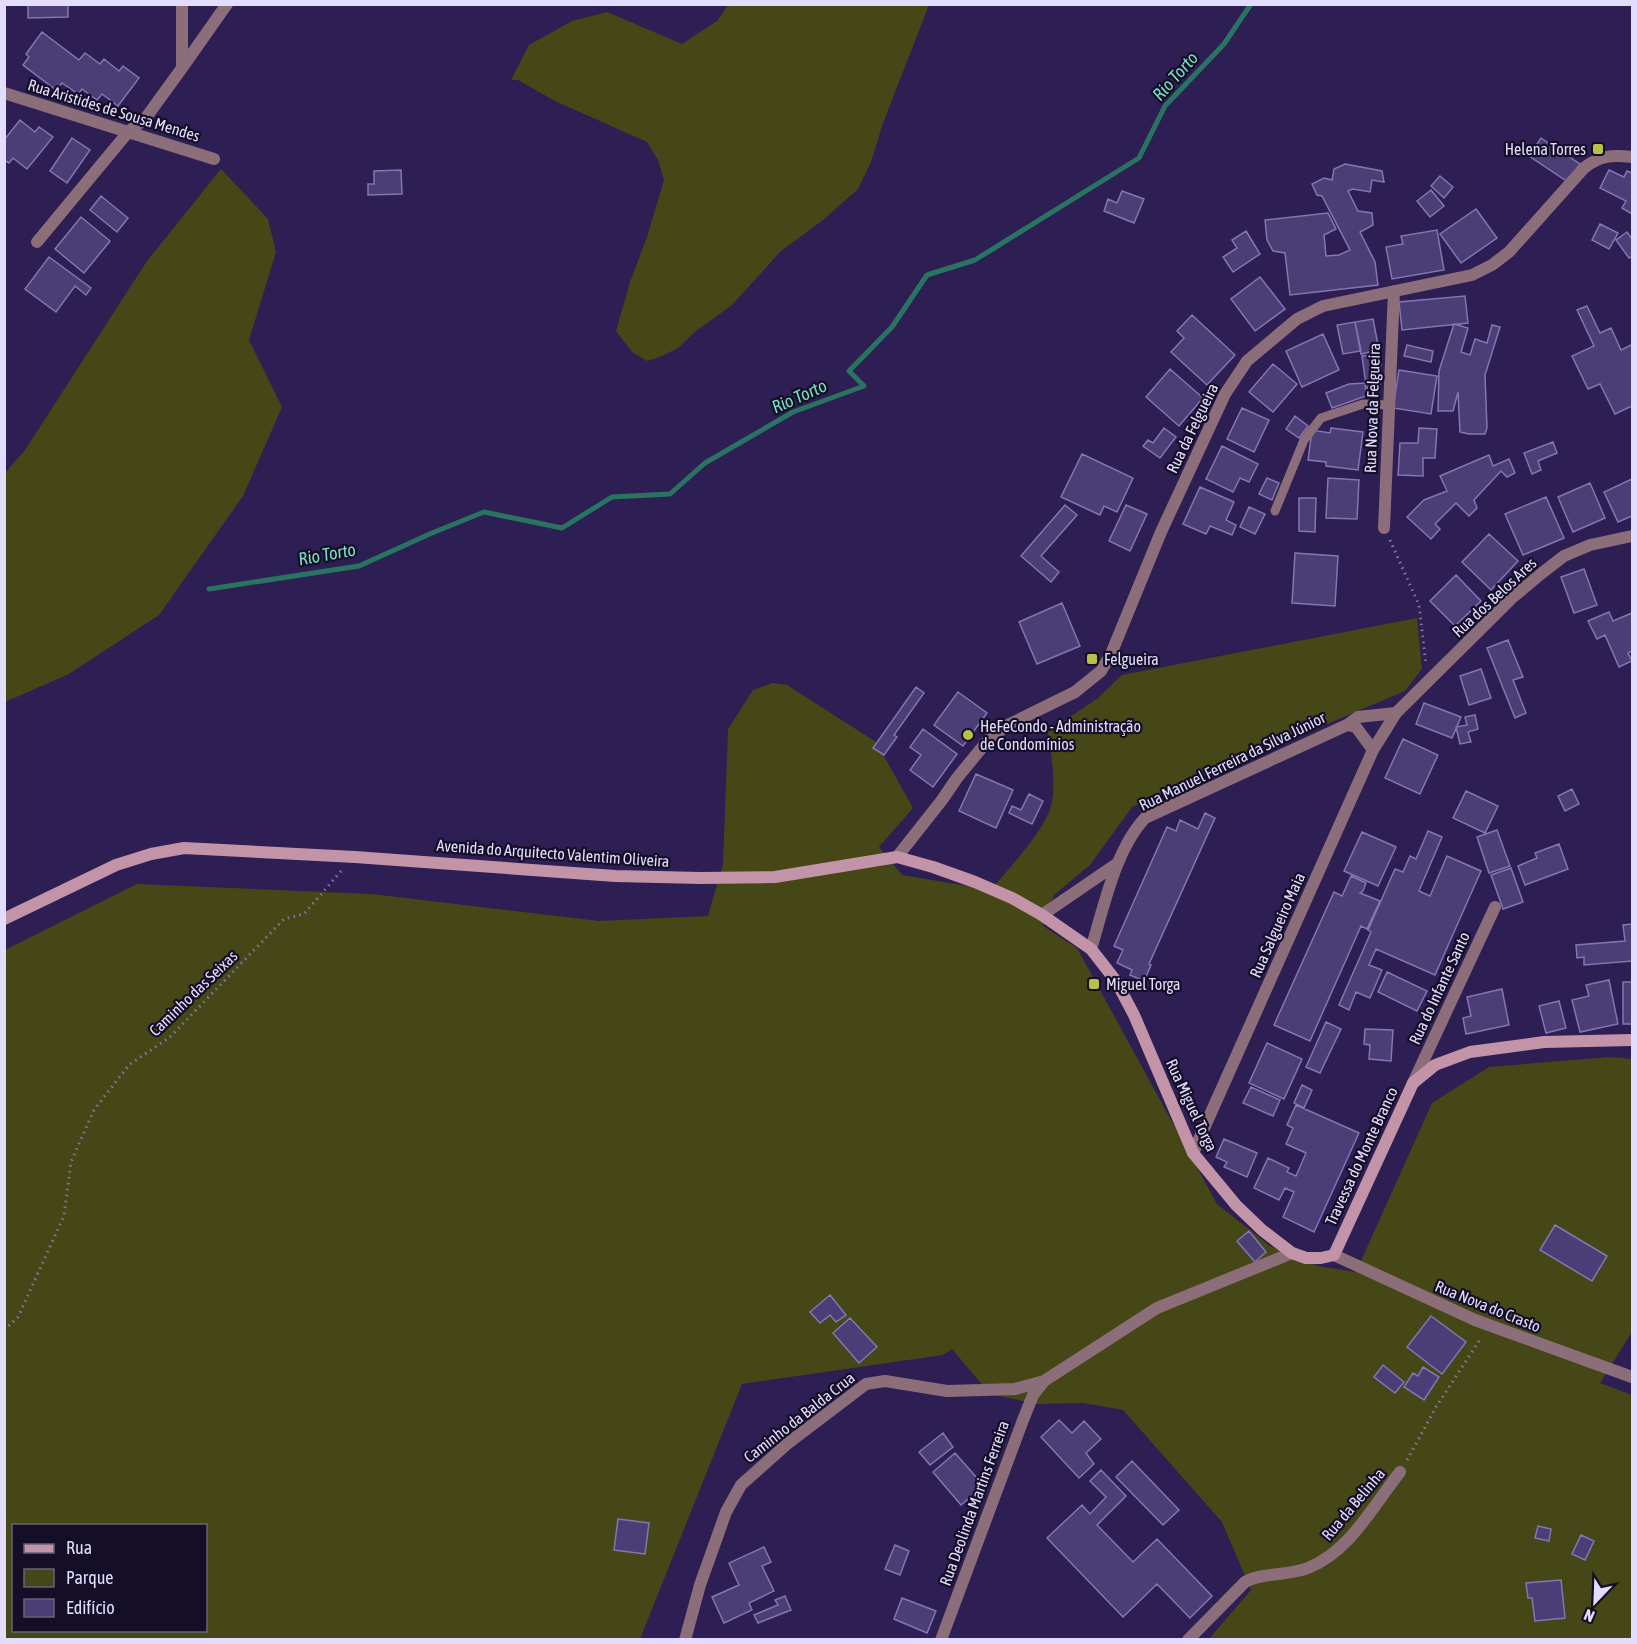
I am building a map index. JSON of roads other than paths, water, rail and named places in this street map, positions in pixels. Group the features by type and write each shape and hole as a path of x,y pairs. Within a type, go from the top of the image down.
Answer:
{"street":[{"path":"182,4 182,68"},
{"path":"37,242 129,131 145,119 227,4"},
{"name":"Rua Aristides de Sousa Mendes","path":"4,93 214,159"},
{"name":"Rua da Felgueira","path":"897,857 989,739 1008,725 1075,692 1101,671 1111,654 1161,532 1225,394 1246,361 1297,319 1323,306 1472,274 1492,265 1509,252 1584,168 1594,160 1610,156 1632,157"},
{"name":"Rua Nova da Felgueira","path":"1384,528 1394,291"},
{"name":"Rua dos Belos Ares","path":"1396,713 1512,598 1564,556 1590,545 1632,536"},
{"name":"Rua Manuel Ferreira da Silva Júnior","path":"1091,949 1118,863 1136,828 1145,818 1347,725 1358,717 1396,713"},
{"name":"Rua Salgueiro Maia","path":"1193,1153 1373,750 1396,713"},
{"name":"Rua Manuel Ferreira da Silva Júnior","path":"1347,725 1356,727 1373,750"},
{"name":"Avenida do Arquitecto Valentim Oliveira","path":"4,919 116,865 151,854 184,848 355,857 615,876 701,878 775,877 897,857 933,867 1012,898 1042,915 1091,949"},
{"name":"Rua Manuel Ferreira da Silva Júnior","path":"1042,915 1118,863"},
{"name":"Rua do Infante Santo","path":"1413,1083 1495,907"},
{"name":"Rua Miguel Torga","path":"1091,949 1116,981 1134,1015 1193,1153 1236,1205 1262,1230 1292,1253"},
{"name":"Travessa do Monte Branco","path":"1334,1255 1413,1083 1435,1065 1470,1052 1544,1042 1632,1040"},
{"path":"1292,1253 1306,1258 1334,1255"},
{"name":"Caminho da Balda Crua","path":"685,1640 700,1585 726,1512 741,1485 787,1444 866,1384 885,1382 947,1391 1016,1389 1044,1381 1157,1308 1292,1253"},
{"name":"Rua Nova do Crasto","path":"1334,1255 1488,1325 1632,1377"},
{"name":"Rua Deolinda Martins Ferreira","path":"941,1640 1023,1420 1033,1395 1044,1381"},
{"name":"Rua da Belinha","path":"1188,1640 1245,1582 1253,1578 1307,1568 1336,1551 1379,1502 1400,1472"}],"lane":[{"path":"1275,511 1304,440 1321,418 1363,404 1389,405"}],"waterway":[{"name":"Rio Torto","path":"209,589 359,566 484,512 562,528 612,497 670,494 705,463 793,412 864,386 849,371 892,327 927,275 975,260 1139,158 1165,106 1224,44 1251,4"}],"place":[{"name":"Helena Torres","path":"1598,149"},
{"name":"Felgueira","path":"1092,659"},
{"name":"HeFeCondo - Administração de Condomínios","path":"968,735"},
{"name":"Miguel Torga","path":"1094,984"}]}
